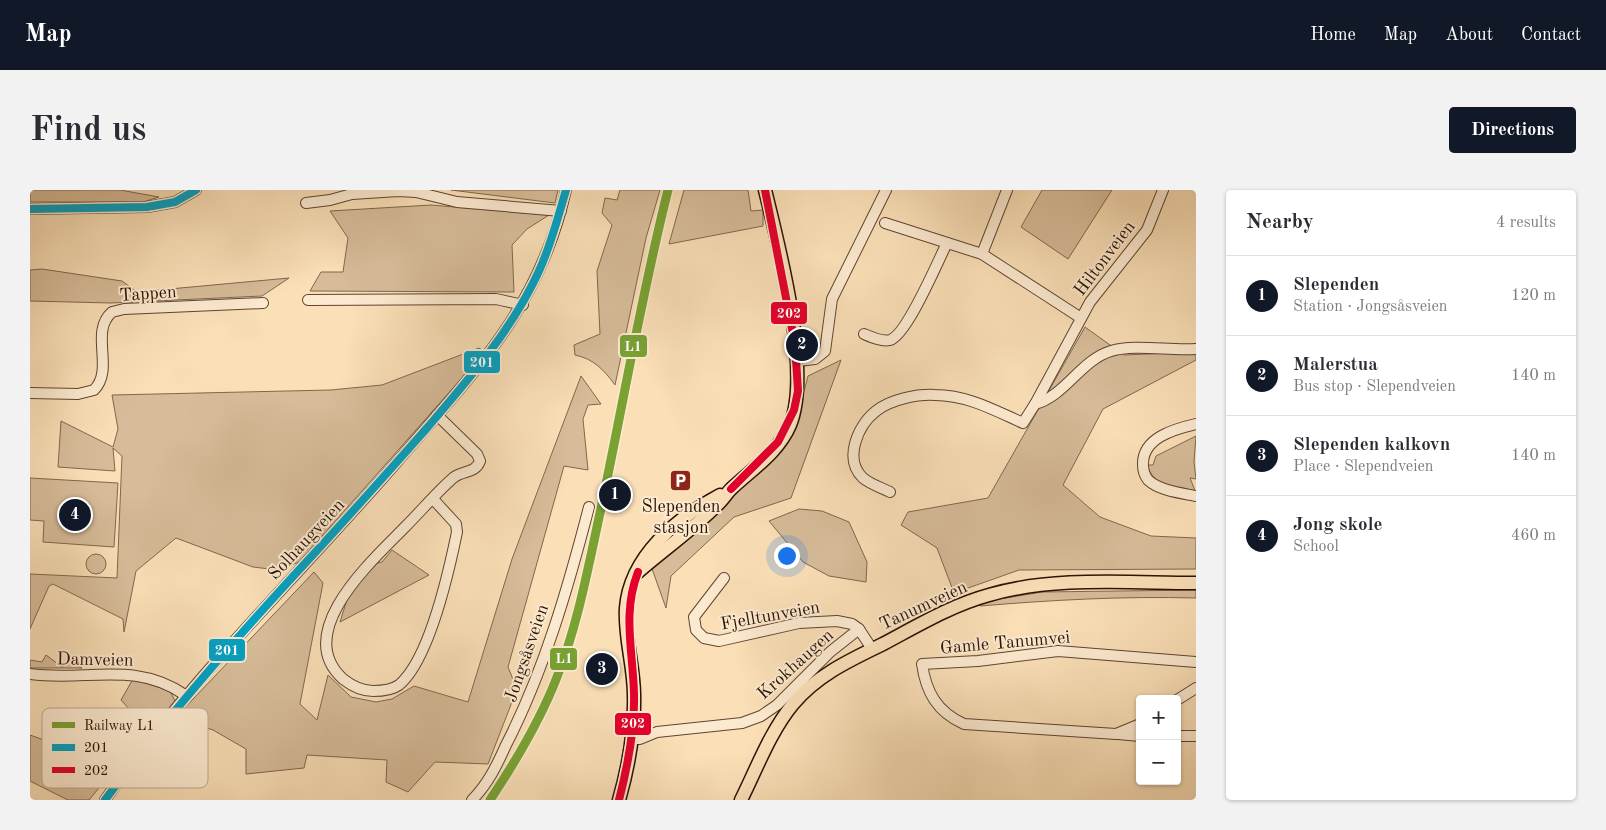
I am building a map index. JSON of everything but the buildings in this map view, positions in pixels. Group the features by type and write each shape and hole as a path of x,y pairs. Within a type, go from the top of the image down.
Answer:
{"main road":[{"path":"619,800 633,739 634,688 626,608 629,592 645,555 663,536 711,500 731,489 771,452 786,432 797,401 798,361 781,263 765,190"},
{"name":"Tanumveien","path":"741,800 779,722 794,703 824,675 960,606 1005,591 1063,584 1196,583"}],"street":[{"path":"30,209 147,207 175,202 194,190"},
{"name":"Solhaugveien","path":"175,708 344,522 496,347 541,270 566,190"},
{"path":"798,361 816,359 825,351 832,299 886,190"},
{"path":"982,254 1007,190"},
{"name":"Hiltonveien","path":"890,492 863,478 852,459 853,448 869,418 884,406 920,396 958,396 1023,422 1035,404 1081,318 1146,230 1163,190"},
{"path":"306,203 330,200 352,194 398,191 416,192 457,202 561,211"},
{"name":"Hiltonveien","path":"885,223 982,254 1081,318"},
{"path":"864,334 884,340 890,340 897,336 904,328 947,243"},
{"path":"308,300 496,299 522,305"},
{"name":"Tappen","path":"30,393 78,394 94,390 100,385 103,377 103,324 112,312 124,309 263,304"},
{"path":"1035,404 1054,396 1090,364 1110,352 1196,349"},
{"path":"432,499 456,524 457,532 420,658 408,676 397,687 382,691 364,691 348,683 335,671 327,659 327,638 340,600 351,583 432,499 454,477 472,472 480,461 477,454 437,415"},
{"path":"1196,424 1156,438 1149,445 1143,458 1143,469 1148,479 1167,490 1196,496"},
{"name":"Jongsåsveien","path":"472,800 492,774 522,714 555,623 589,507"},
{"name":"Fjelltunveien","path":"724,578 694,617 696,630 710,640 732,640 799,623 821,620 852,624 859,629"},
{"path":"859,629 872,649"},
{"name":"Krokhaugen","path":"633,739 640,739 656,732 742,723 769,711 830,652 859,629"},
{"name":"Gamle Tanumvei","path":"1136,726 1116,734 964,724 950,718 938,708 924,679 922,664 978,661 1058,651 1196,662"},
{"name":"Damveien","path":"30,674 135,675 153,678 173,686 185,695"},
{"path":"1181,697 1196,688"},
{"path":"1116,734 1136,736"},
{"path":"1181,736 1196,736"},
{"name":"Solhaugveien","path":"105,800 114,788"}],"shaded area":[{"path":"30,190 120,190 159,197 143,202 30,202"},
{"path":"451,190 558,190 555,203"},
{"path":"620,190 660,190 646,238 615,385 598,366 588,359 575,355 574,345 600,334 597,271 612,225 602,213 605,198 617,200"},
{"path":"684,190 748,190 751,211 763,210 763,226 669,244"},
{"path":"1042,190 1112,190 1068,259 1021,227"},
{"path":"431,205 549,215 527,229 512,245 514,292 310,291 321,272 343,272 348,238 330,211"},
{"path":"42,269 122,281 137,292 289,278 262,296 111,303 30,301 30,270"},
{"path":"1085,327 1124,355 1196,352 1196,360 1103,409 1063,485 1100,517 1151,536 1196,538 1196,569 1019,570 954,593 937,548 901,525 908,512 988,498"},
{"path":"479,348 485,352 299,562 278,570 253,567 176,538 136,571 124,632 123,619 53,584 49,586 30,629 30,574 117,578 122,456 113,448 115,471 58,467 61,421 113,447 118,429 112,395 331,390 382,385"},
{"path":"841,360 791,498 734,517 671,576 666,608 651,566 795,426 808,376"},
{"path":"581,376 601,404 588,405 583,419 588,470 564,466 508,667 517,689 488,764 435,762 408,792 386,782 387,760 307,755 304,768 246,774 246,749 208,728 208,708 185,708 314,572 323,583 300,704 317,720 328,675 351,697 376,702 392,699 414,686 468,702 512,559"},
{"path":"1196,436 1194,462 1196,479 1190,478 1196,493 1174,488 1155,478 1147,465 1153,465 1156,456"},
{"path":"30,478 118,483 114,547 43,542 44,521 30,520"},
{"path":"799,509 822,511 849,522 867,562 866,582 829,576 803,562 769,521"},
{"path":"392,550 429,575 340,622 350,590 369,565 382,562"},
{"path":"96,554 103,557 106,564 103,571 96,574 89,571 86,564 89,557"},
{"path":"1196,590 1196,598 1088,599 980,606 982,602 1042,592"},
{"path":"46,655 62,667 69,663 82,668 30,668 30,660 42,662"},
{"path":"133,679 170,691 175,701 169,708 128,708 121,700"},
{"path":"30,735 42,739 42,787 30,781"},
{"path":"44,788 99,788 89,800 68,800"}],"rail line":[{"name":"L1","path":"490,800 518,756 543,709 571,637 582,596 668,190"}],"transit line":[{"name":"201","path":"30,209 147,207 175,202 196,190"},
{"name":"201","path":"177,708 256,617 427,428 489,353 516,314 539,271 551,241 566,190"},
{"name":"202","path":"731,489 778,442 794,410 798,391 795,344 765,190"},
{"name":"202","path":"619,800 632,734 634,694 629,617 630,602 638,572"},
{"name":"201","path":"105,800 114,788"}],"place":[{"name":"Malerstua","path":"802,345"},
{"name":"Slependen stasjon","path":"681,481"},
{"name":"Slependen","path":"615,495"},
{"name":"Jong skole","path":"75,515"},
{"name":"Slependen kalkovn","path":"602,669"}]}
